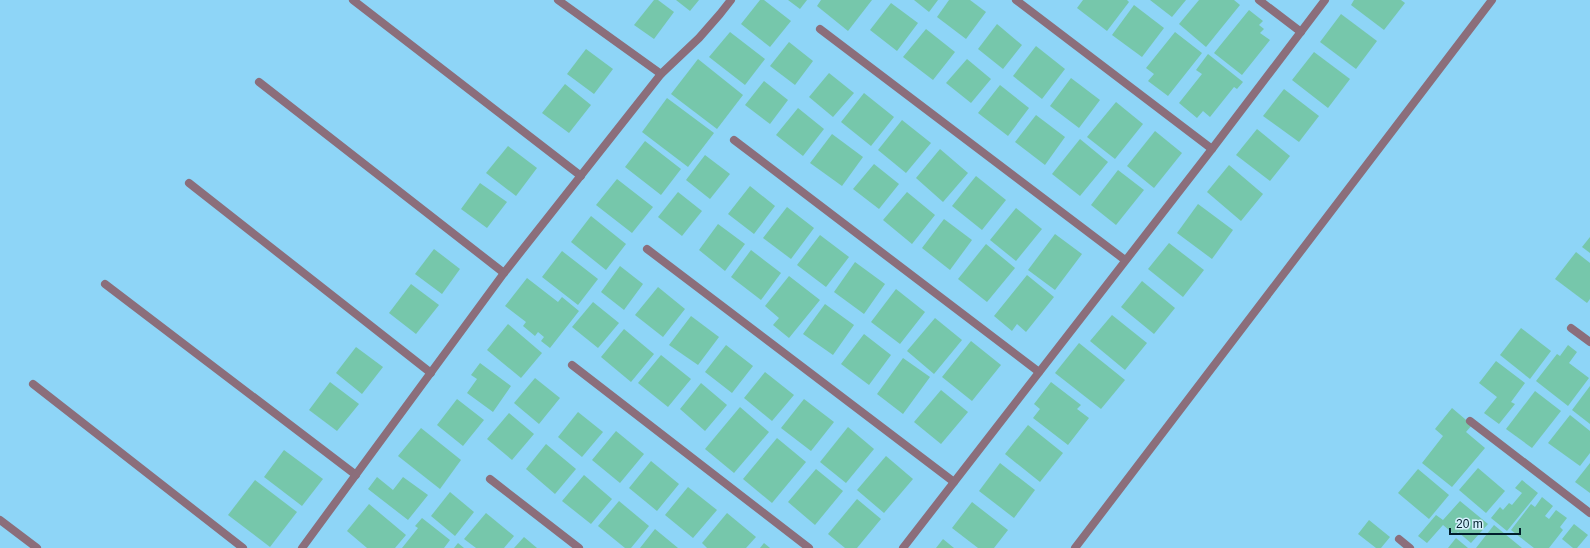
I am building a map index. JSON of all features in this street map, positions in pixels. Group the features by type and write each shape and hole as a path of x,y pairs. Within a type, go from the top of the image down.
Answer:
{"street":[{"path":"353,0 581,176"},
{"path":"558,0 661,74"},
{"path":"302,548 504,273 661,74 699,38 731,0"},
{"path":"1016,0 1212,149"},
{"path":"1259,0 1301,32"},
{"path":"903,548 1212,149 1325,0"},
{"path":"1075,548 1492,0"},
{"path":"820,29 1125,260"},
{"path":"258,82 504,273"},
{"path":"734,140 1039,372"},
{"path":"189,182 431,373"},
{"path":"647,249 954,482"},
{"path":"105,284 356,475"},
{"path":"1571,328 1590,342"},
{"path":"572,365 809,548"},
{"path":"33,384 243,548"},
{"path":"1470,421 1590,513"},
{"path":"490,479 579,548"},
{"path":"0,520 37,548"},
{"path":"1399,539 1410,548"}],"building":[{"path":"654,0 658,0 674,12 654,39 634,25"},
{"path":"676,0 699,0 690,11"},
{"path":"760,0 764,0 791,21 770,47 741,24"},
{"path":"788,0 807,0 800,9"},
{"path":"821,0 872,0 848,31 817,6"},
{"path":"914,0 938,0 929,12"},
{"path":"949,0 970,0 986,12 966,39 937,17"},
{"path":"1083,0 1127,0 1129,2 1107,31 1077,8"},
{"path":"1150,0 1186,0 1172,17"},
{"path":"1199,0 1234,0 1240,5 1206,47 1179,24"},
{"path":"1354,0 1401,0 1405,3 1384,30 1351,5"},
{"path":"891,3 918,23 897,51 870,30"},
{"path":"1134,5 1164,28 1142,57 1112,35"},
{"path":"1249,10 1263,21 1259,25 1264,29 1260,33 1270,40 1242,75 1214,53"},
{"path":"1341,14 1377,41 1356,69 1320,42"},
{"path":"997,24 1022,45 1003,69 978,49"},
{"path":"926,29 955,52 933,80 903,57"},
{"path":"730,32 765,59 745,85 709,57"},
{"path":"1175,32 1202,53 1168,96 1148,81 1154,74 1146,68"},
{"path":"789,42 813,61 795,85 770,66"},
{"path":"1036,46 1065,69 1042,99 1013,76"},
{"path":"586,49 613,69 594,94 567,74"},
{"path":"1314,52 1350,79 1328,108 1292,80"},
{"path":"1208,54 1243,82 1237,89 1234,87 1210,117 1203,111 1197,118 1179,103 1202,74 1196,70"},
{"path":"698,59 743,95 717,129 671,94"},
{"path":"967,59 991,79 971,103 946,83"},
{"path":"829,73 854,93 833,117 809,97"},
{"path":"1071,78 1100,100 1079,128 1050,106"},
{"path":"764,81 788,100 770,124 745,105"},
{"path":"565,84 591,105 569,133 542,113"},
{"path":"1000,85 1029,108 1008,136 978,113"},
{"path":"1284,89 1319,116 1299,142 1263,116"},
{"path":"864,93 894,117 871,146 841,122"},
{"path":"667,98 714,133 688,167 642,132"},
{"path":"1116,102 1143,124 1115,159 1087,137"},
{"path":"798,108 824,129 803,156 776,135"},
{"path":"1036,115 1065,137 1045,165 1015,142"},
{"path":"902,120 931,143 906,173 878,150"},
{"path":"1257,129 1290,156 1270,181 1236,155"},
{"path":"1155,131 1182,153 1154,188 1127,166"},
{"path":"832,134 863,157 842,186 810,163"},
{"path":"1080,139 1108,162 1080,196 1052,174"},
{"path":"645,141 681,169 661,195 625,167"},
{"path":"508,146 537,168 516,196 486,173"},
{"path":"940,149 968,173 943,202 916,178"},
{"path":"705,155 730,174 710,199 686,180"},
{"path":"874,164 899,184 879,209 853,189"},
{"path":"1229,165 1263,194 1241,221 1207,192"},
{"path":"1118,170 1144,190 1116,225 1091,205"},
{"path":"976,176 1006,200 982,230 952,206"},
{"path":"617,179 653,207 632,233 596,205"},
{"path":"480,183 507,202 487,228 461,209"},
{"path":"750,186 775,206 754,234 728,214"},
{"path":"678,192 702,211 682,236 658,217"},
{"path":"907,192 935,215 912,244 883,220"},
{"path":"1198,204 1233,230 1212,259 1177,233"},
{"path":"787,207 814,228 791,259 763,238"},
{"path":"1016,208 1042,229 1016,261 990,240"},
{"path":"591,216 626,244 606,270 571,242"},
{"path":"944,219 972,240 950,270 922,248"},
{"path":"718,224 745,244 725,271 699,250"},
{"path":"1055,234 1082,254 1055,290 1028,270"},
{"path":"820,235 849,257 826,287 797,265"},
{"path":"1590,237 1590,253 1582,247"},
{"path":"1169,243 1204,270 1183,297 1148,269"},
{"path":"986,244 1015,268 987,302 958,279"},
{"path":"434,249 460,269 442,294 415,274"},
{"path":"751,250 781,273 761,300 731,277"},
{"path":"562,251 598,279 578,305 542,277"},
{"path":"1576,252 1590,263 1590,299 1587,303 1555,279"},
{"path":"855,262 885,284 864,314 834,292"},
{"path":"620,266 643,284 624,310 601,292"},
{"path":"1027,275 1054,297 1026,332 1017,324 1012,331 994,316"},
{"path":"789,276 820,300 789,338 773,325 779,318 765,306"},
{"path":"527,278 558,302 562,297 579,311 550,348 541,341 544,337 538,332 535,336 523,326 526,322 505,306"},
{"path":"1142,281 1175,308 1154,334 1121,307"},
{"path":"411,284 439,305 416,334 389,313"},
{"path":"658,287 685,309 663,337 635,315"},
{"path":"896,289 925,312 900,344 871,322"},
{"path":"593,302 619,323 598,348 572,327"},
{"path":"825,304 854,325 833,355 803,334"},
{"path":"1112,315 1147,343 1125,370 1090,341"},
{"path":"691,316 719,337 698,365 669,345"},
{"path":"935,318 962,340 934,374 907,351"},
{"path":"508,324 542,353 521,378 487,350"},
{"path":"1521,328 1551,351 1530,379 1500,355"},
{"path":"624,329 654,354 631,382 601,357"},
{"path":"864,334 891,355 869,385 841,364"},
{"path":"971,341 1001,365 972,401 942,377"},
{"path":"1079,343 1125,380 1101,409 1055,373"},
{"path":"726,345 753,366 732,393 705,372"},
{"path":"1568,345 1577,352 1569,363 1589,378 1568,406 1536,381 1557,354 1560,356"},
{"path":"356,347 383,367 362,394 336,373"},
{"path":"661,355 691,379 668,407 638,383"},
{"path":"903,358 930,377 903,414 877,394"},
{"path":"1496,361 1525,383 1511,402 1515,404 1499,424 1484,413 1497,397 1479,383"},
{"path":"480,363 511,386 493,412 467,393 477,379 471,375"},
{"path":"765,372 794,395 772,421 744,398"},
{"path":"535,378 560,398 539,424 514,403"},
{"path":"330,382 359,404 337,431 309,410"},
{"path":"1051,382 1081,405 1077,409 1089,418 1068,445 1033,418 1040,409 1034,404"},
{"path":"701,383 727,405 705,431 680,409"},
{"path":"1590,386 1590,424 1572,410"},
{"path":"941,390 968,412 941,444 914,422"},
{"path":"1535,391 1561,411 1532,448 1506,429"},
{"path":"457,399 484,420 463,446 437,425"},
{"path":"804,399 834,422 811,451 781,428"},
{"path":"740,407 769,432 734,473 705,449"},
{"path":"1452,408 1472,425 1466,432 1485,448 1452,487 1422,463 1443,436 1435,429"},
{"path":"578,412 603,432 582,457 558,437"},
{"path":"509,413 534,434 512,460 487,439"},
{"path":"1570,415 1590,431 1590,453 1580,466 1548,443"},
{"path":"1028,425 1063,453 1040,482 1005,454"},
{"path":"848,427 874,449 846,483 820,462"},
{"path":"421,428 461,460 440,489 398,456"},
{"path":"616,431 644,454 620,483 592,460"},
{"path":"777,438 806,462 772,503 743,479"},
{"path":"546,444 576,469 555,494 526,469"},
{"path":"284,450 323,479 302,506 264,477"},
{"path":"886,456 913,479 884,513 857,490"},
{"path":"651,461 679,484 657,511 629,488"},
{"path":"1000,463 1035,490 1014,518 979,491"},
{"path":"1590,463 1590,493 1575,482"},
{"path":"1478,468 1505,491 1486,513 1459,490"},
{"path":"816,469 843,491 815,525 788,502"},
{"path":"1418,469 1449,495 1429,519 1398,493"},
{"path":"584,475 612,499 591,524 562,501"},
{"path":"377,477 393,490 403,477 428,495 408,520 368,489"},
{"path":"255,480 297,512 270,547 228,515"},
{"path":"1522,480 1538,493 1507,531 1491,518 1500,507 1503,510 1509,503 1512,505 1522,493 1515,488"},
{"path":"688,487 717,510 693,538 665,515"},
{"path":"450,492 474,512 455,536 431,516"},
{"path":"1542,497 1553,506 1545,516 1549,519 1556,510 1567,518 1560,527 1563,530 1549,548 1534,548 1511,530 1531,504 1535,507"},
{"path":"857,499 881,519 857,548 845,548 828,534"},
{"path":"619,501 649,526 631,548 625,548 598,526"},
{"path":"1460,501 1488,524 1471,543 1458,532 1455,535 1443,525 1427,543 1418,536 1436,515 1443,520"},
{"path":"972,502 1008,530 994,548 978,548 952,528"},
{"path":"369,504 406,535 395,548 367,548 347,531"},
{"path":"486,513 514,536 504,548 476,548 464,539"},
{"path":"727,513 756,537 746,548 707,548 702,543"},
{"path":"422,518 450,540 444,548 402,548 418,528 415,526"},
{"path":"1369,520 1390,537 1381,548 1376,548 1358,534"},
{"path":"1574,524 1588,535 1577,548 1573,548 1562,539"},
{"path":"1494,525 1522,548 1476,548"},
{"path":"655,529 678,548 640,548"},
{"path":"524,537 537,548 514,548"},
{"path":"1456,538 1468,548 1448,548"},
{"path":"943,539 954,548 936,548"},
{"path":"458,543 464,548 454,548"},
{"path":"764,543 770,548 760,548"}]}
